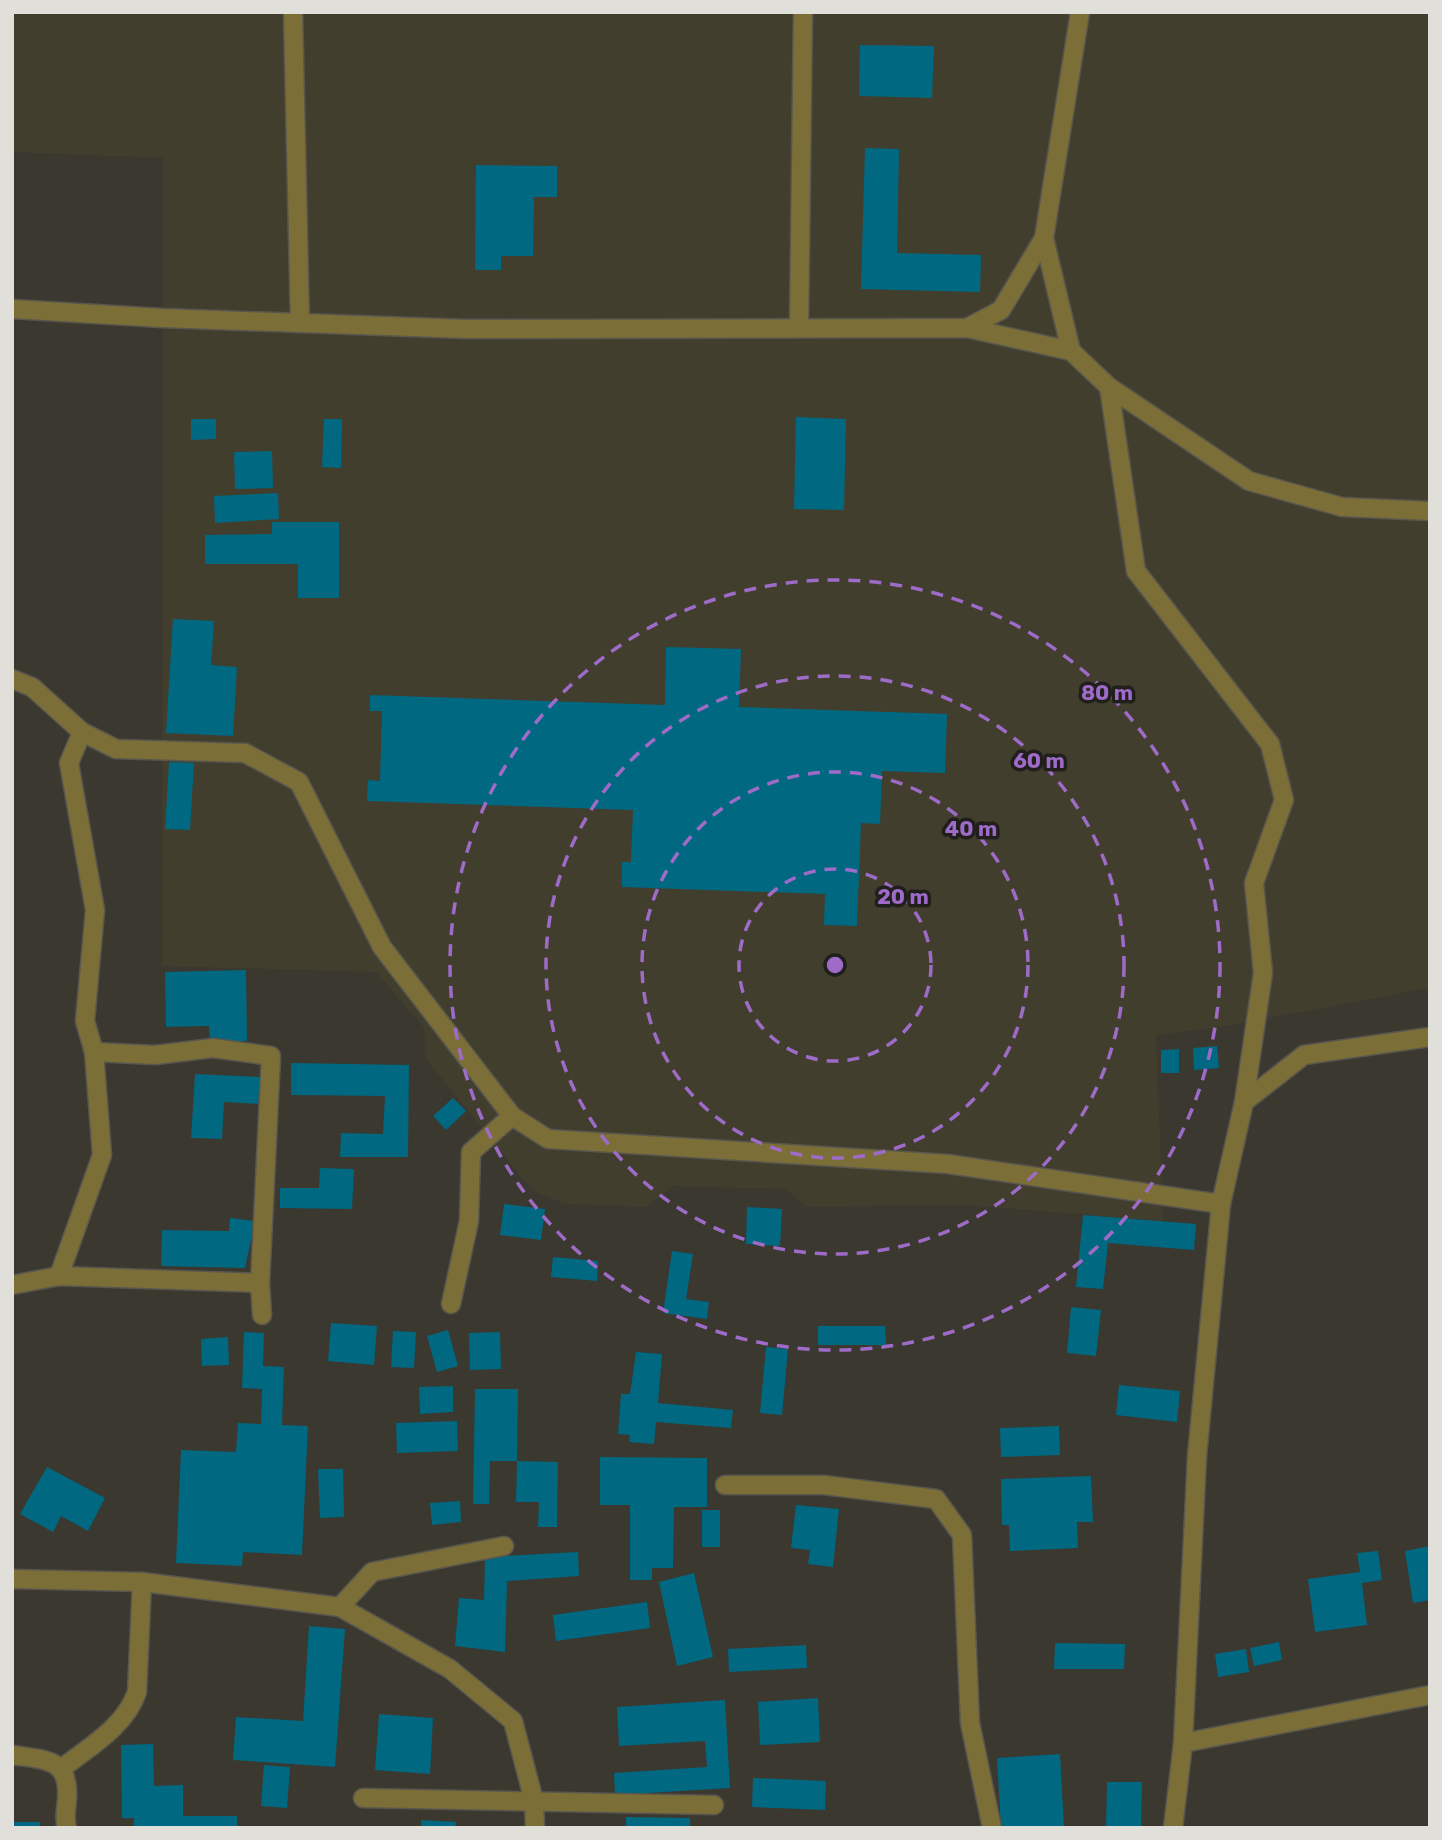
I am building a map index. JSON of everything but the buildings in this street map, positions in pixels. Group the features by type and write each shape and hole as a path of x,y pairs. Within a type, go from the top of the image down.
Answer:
{"street":[{"path":"293,12 300,323"},
{"path":"799,328 803,12"},
{"path":"967,327 1001,310 1044,238 1080,12"},
{"path":"1044,238 1071,351"},
{"path":"12,309 466,329 967,327 1071,351 1109,387 1249,481 1342,507 1430,511"},
{"path":"1109,387 1136,571 1270,744 1284,800 1254,883 1263,973 1244,1102 1221,1204 1197,1456 1183,1743 1172,1828"},
{"path":"12,679 32,687 82,732 116,749 245,753 299,782 382,947 512,1116 548,1139 948,1164 1221,1204"},
{"path":"59,1276 102,1155 94,1052 85,1021 95,909 69,762 82,732"},
{"path":"1244,1102 1304,1055 1430,1037"},
{"path":"94,1052 155,1055 213,1048 271,1056 260,1283 262,1315"},
{"path":"451,1304 469,1221 471,1152 512,1116"},
{"path":"12,1285 59,1276 260,1283"},
{"path":"725,1485 824,1485 936,1499 962,1535 970,1723 992,1828"},
{"path":"340,1607 372,1572 504,1546"},
{"path":"12,1579 142,1582 340,1607 450,1669 513,1721 534,1801 535,1828"},
{"path":"61,1769 122,1719 131,1708 137,1692 142,1582"},
{"path":"1183,1743 1430,1695"},
{"path":"12,1755 46,1760 61,1769 68,1781 65,1821 67,1828"},
{"path":"363,1798 714,1805"}],"shaded area":[{"path":"12,12 1430,12 1430,988 1220,1027 1156,1035 1163,1221 965,1205 805,1207 786,1189 672,1186 647,1207 565,1204 533,1191 426,1059 424,1028 376,972 162,966 163,158 12,152"}]}
